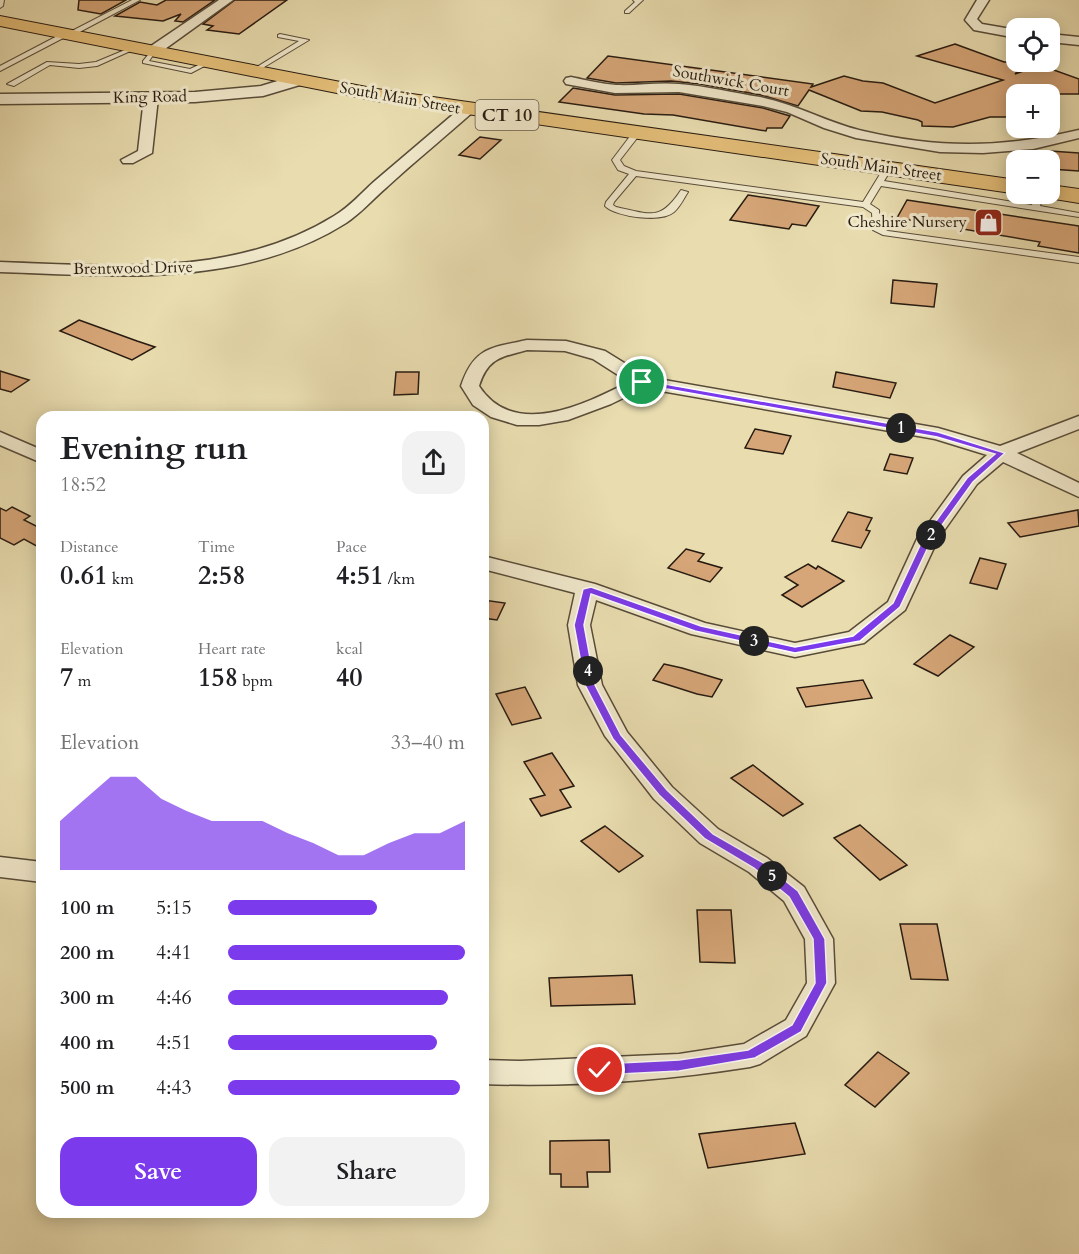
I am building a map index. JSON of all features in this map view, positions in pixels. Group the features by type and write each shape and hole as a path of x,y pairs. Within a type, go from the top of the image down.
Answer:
{"highway":[{"name":"South Main Street","path":"0,21 297,80 468,109 637,133 890,174 928,174 1006,185"},
{"path":"1060,198 1079,196"}],"street":[{"path":"144,49 227,0"},
{"path":"983,0 971,20 978,27 1006,32"},
{"path":"1060,39 1079,41"},
{"name":"King Road","path":"0,99 151,98 263,91 297,80"},
{"name":"Southwick Court","path":"571,81 615,90 679,88 763,102 792,109 829,125 861,135 940,148 983,149 1033,145 1079,134"},
{"path":"128,160 145,153 151,98"},
{"name":"Brentwood Drive","path":"0,267 145,271 197,268 248,258 296,244 341,219 468,109"},
{"path":"890,174 916,145"},
{"path":"928,174 940,148"},
{"path":"642,382 603,402 567,416 527,420 501,414 481,401 470,386 476,367 495,353 528,345 566,346 599,355 642,382 938,434 1001,453 1079,491"},
{"path":"489,564 587,589 699,629 795,650 856,639 897,605 928,539 970,480 1001,453 1079,422"},
{"path":"0,438 36,454"},
{"path":"489,1072 520,1073 679,1066 750,1055 796,1028 821,983 819,939 794,894 758,865 709,836 663,793 617,736 590,685 579,625 587,589"},
{"path":"0,867 36,871"}],"lane":[{"path":"0,6 1,0"},
{"path":"0,69 137,0"},
{"path":"627,12 640,0 636,0"},
{"path":"254,71 306,40 280,36"},
{"path":"11,84 49,63 79,66 97,64 144,49"},
{"path":"637,133 616,160 621,168 634,173 865,205 876,212 876,228 886,233 1079,260"},
{"path":"634,173 610,202 609,206 613,209 662,215 671,211 684,192"},
{"path":"865,205 890,174 1006,194"},
{"path":"1053,204 1079,214"}],"building":[{"path":"79,0 126,0 101,14 78,10"},
{"path":"166,0 215,0 183,22 175,21 181,14 163,21 115,16 140,2 157,5"},
{"path":"235,0 287,0 239,34 207,30 213,26 203,24"},
{"path":"955,44 1006,62 1006,72 1017,72 1015,74 1060,72 1079,79 1079,94 1060,94 1060,84 1006,84 1006,117 990,117 953,127 922,126 922,122 918,120 882,112 861,111 809,90 798,106 761,95 700,84 671,81 616,83 587,78 608,56 813,84 811,87 844,76 883,83 935,103 1003,80 917,56"},
{"path":"573,88 615,95 679,94 763,108 790,116 782,128 767,128 766,131 673,115 644,114 559,102"},
{"path":"480,137 501,140 480,159 459,155"},
{"path":"1060,152 1079,153 1079,171 1060,170"},
{"path":"748,195 819,206 806,226 792,224 789,229 730,220"},
{"name":"Cheshire Nursery","path":"907,200 1079,226 1079,253 1038,246 1040,242 897,218"},
{"path":"893,280 937,284 934,307 891,303"},
{"path":"79,320 155,347 132,360 60,331"},
{"path":"0,371 29,380 11,392 0,389"},
{"path":"396,372 419,372 418,394 394,395"},
{"path":"836,372 896,383 890,398 833,387"},
{"path":"755,429 791,436 783,454 745,448"},
{"path":"890,454 913,458 907,474 884,470"},
{"path":"12,507 30,516 24,520 36,526 36,546 24,539 14,545 0,538 0,508 6,511"},
{"path":"1078,510 1079,526 1020,537 1008,523"},
{"path":"848,512 872,518 866,530 870,531 861,548 832,541"},
{"path":"686,549 704,554 698,561 722,568 710,582 668,568"},
{"path":"980,558 1006,564 997,589 970,583"},
{"path":"808,564 816,569 818,566 844,581 802,607 782,595 798,585 785,577"},
{"path":"489,601 505,603 497,620 489,619"},
{"path":"950,635 974,647 938,676 914,664"},
{"path":"664,664 722,680 712,697 697,694 653,680"},
{"path":"863,680 872,698 806,707 797,688"},
{"path":"525,687 541,718 512,725 496,694"},
{"path":"552,753 574,786 560,790 571,807 541,816 530,799 545,795 524,762"},
{"path":"753,765 803,804 783,816 731,778"},
{"path":"860,825 907,865 880,880 834,838"},
{"path":"605,826 643,856 619,872 581,841"},
{"path":"697,910 731,910 735,963 700,962"},
{"path":"900,924 937,924 948,980 911,979"},
{"path":"632,975 635,1004 551,1006 549,978"},
{"path":"878,1052 909,1073 875,1107 845,1085"},
{"path":"795,1123 805,1154 708,1168 699,1134"},
{"path":"609,1140 610,1172 587,1172 588,1187 561,1187 561,1174 550,1174 550,1141"}],"place":[{"name":"Cheshire Nursery","path":"988,222"}],"route":[{"path":"600,1070 679,1066 750,1055 796,1028 821,983 819,939 794,894 758,865 709,836 663,793 617,736 590,685 579,625 587,589 699,629 795,650 856,639 897,605 928,539 970,480 1001,453 938,434 642,382"}]}
